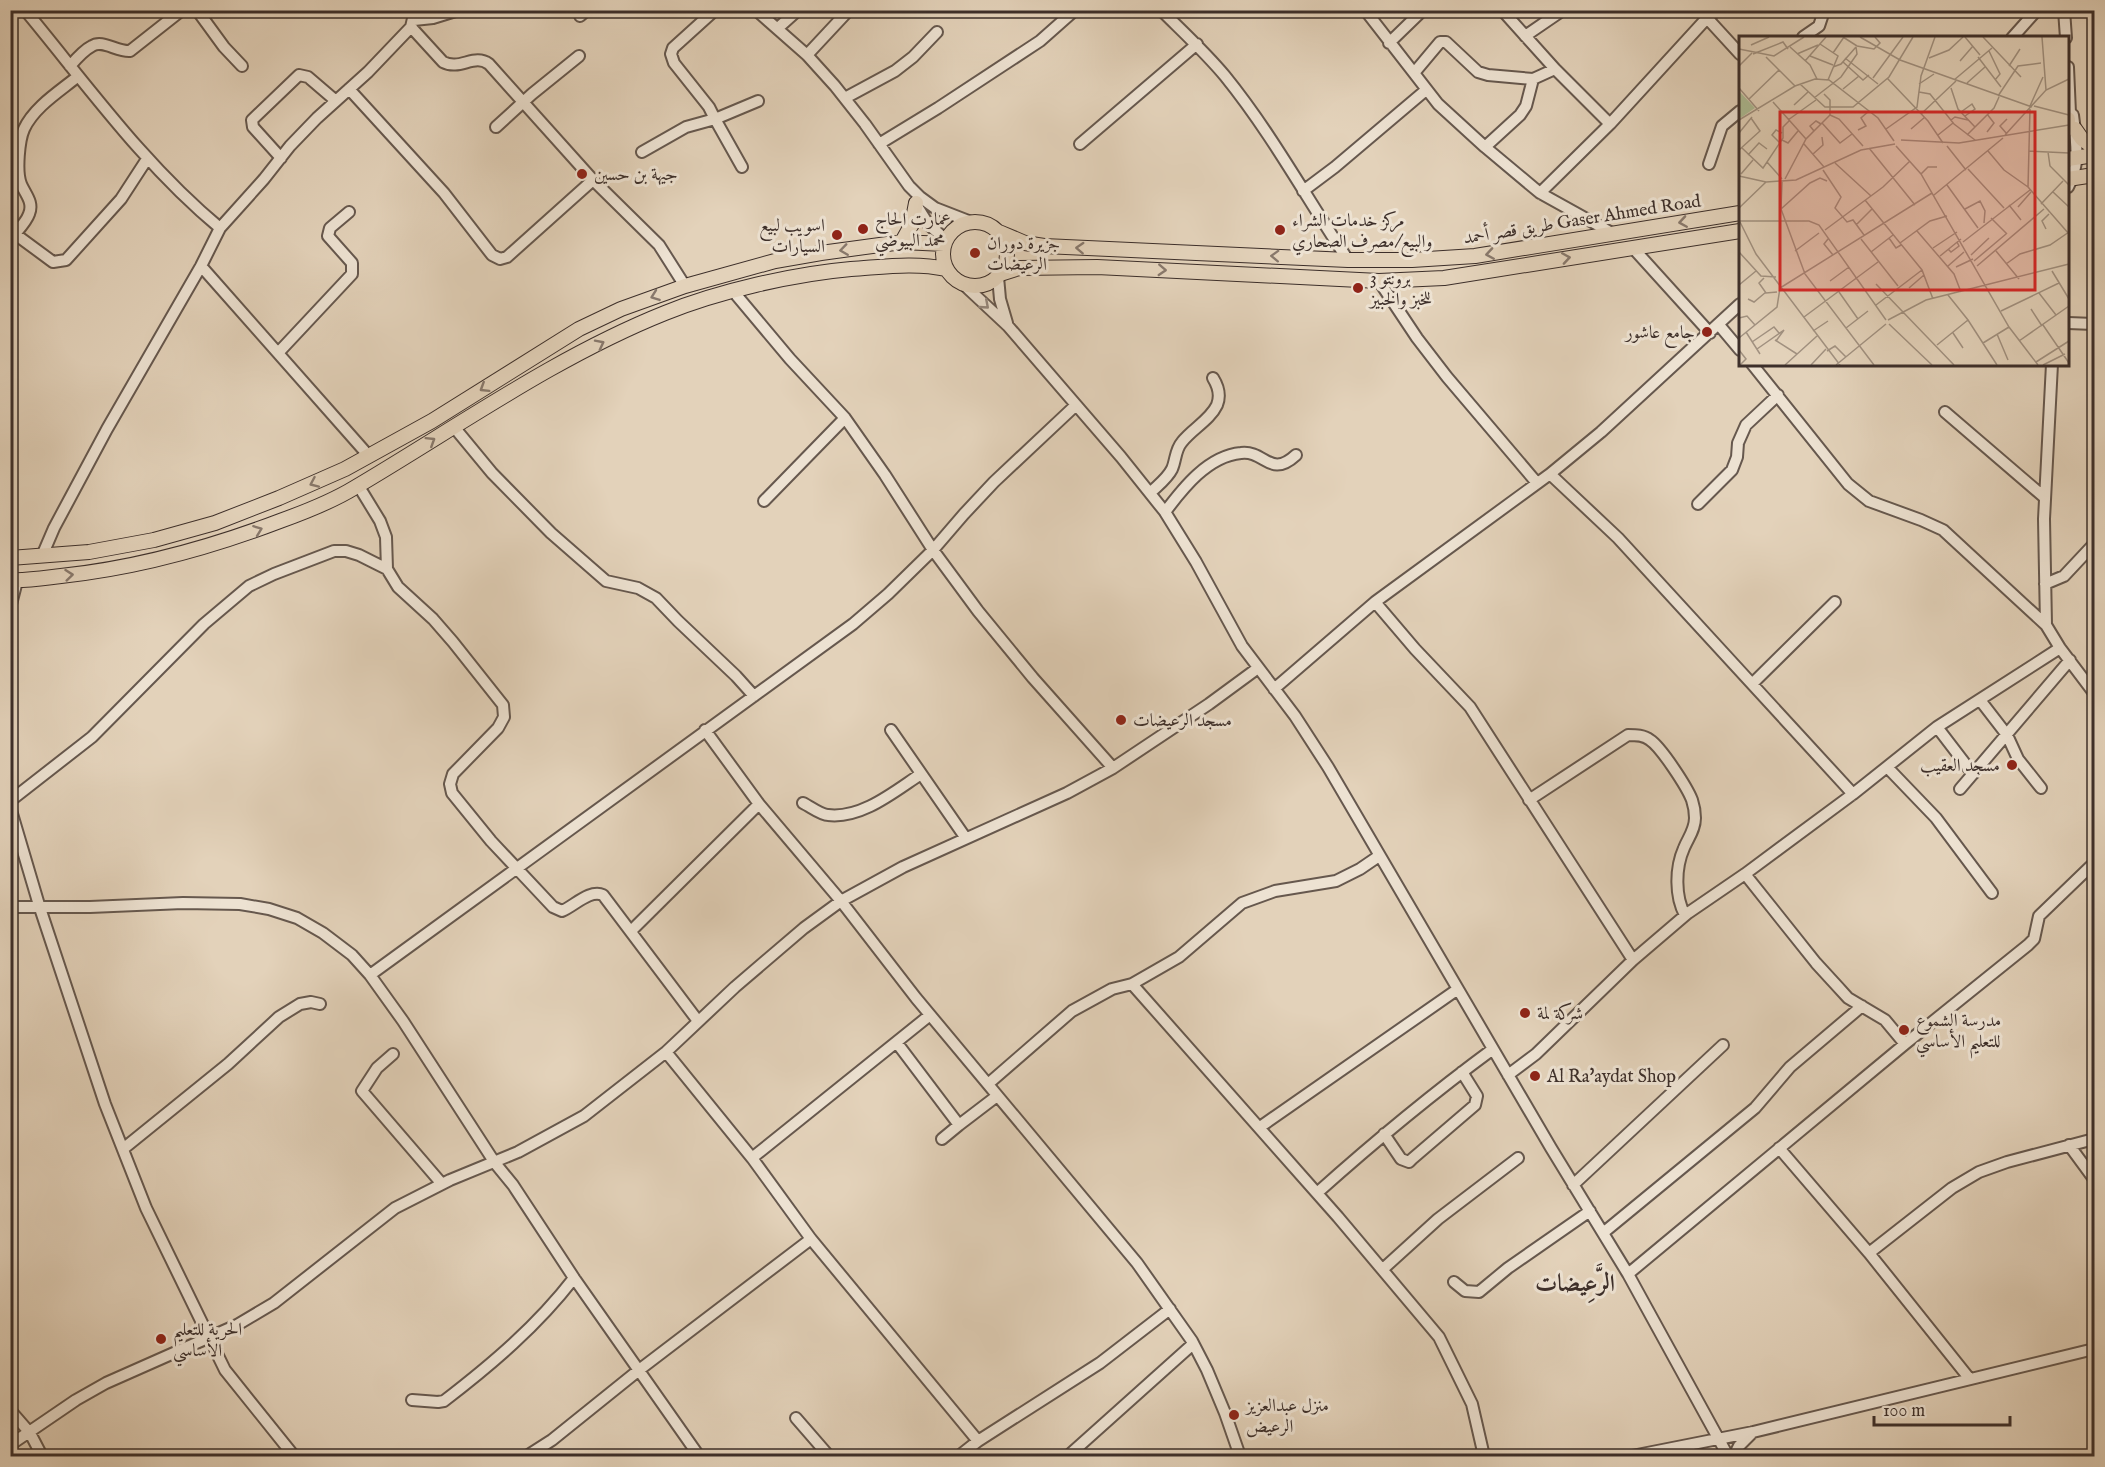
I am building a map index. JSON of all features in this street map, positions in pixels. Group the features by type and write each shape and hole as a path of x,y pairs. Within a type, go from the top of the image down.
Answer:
{"main road":[{"path":"2070,122 2082,139 2094,148"},
{"path":"2072,158 2094,155"},
{"path":"2069,181 2094,175"},
{"path":"902,242 912,224 916,203"},
{"name":"طريق قصر أحمد Gaser Ahmed Road","path":"999,232 1025,243 1044,246 1348,260 1412,260 1475,256 1739,213"},
{"path":"971,222 986,223 999,232 1008,253 1006,264 999,276 992,282 977,286 962,283 946,269 943,256 945,242 952,231 971,222"},
{"name":"طريق قصر أحمد Gaser Ahmed Road","path":"999,276 1018,268 1097,267 1379,281 1444,278 1739,231"},
{"path":"12,556 89,552 154,540 214,523 279,498 345,469 368,454 432,421 579,329 621,309 685,286 775,261 902,242 945,242"},
{"path":"14,580 78,574 136,564 249,533 302,513 358,485 556,366 667,312 733,291 829,271 918,265 946,269"}],"street":[{"path":"25,10 77,77 147,159 220,228"},
{"path":"69,66 94,44 130,51 182,10"},
{"path":"197,10 224,47 242,66"},
{"path":"42,556 54,528 107,429 201,267 220,228 317,118 349,89 413,19 433,18 459,10"},
{"path":"715,10 674,48 671,54 675,63 709,107 742,166"},
{"path":"756,10 807,55 845,98 909,186 926,203 971,222"},
{"path":"778,28 798,10"},
{"path":"807,55 849,10"},
{"path":"879,144 1040,41 1075,10"},
{"path":"1365,10 1438,104 1485,147 1540,193 1612,233"},
{"path":"1389,42 1423,10"},
{"path":"1502,10 1555,69 1610,124"},
{"path":"1525,36 1563,10"},
{"path":"1540,193 1610,124 1707,18 1717,10"},
{"path":"1804,36 1819,26 1823,14 1820,10"},
{"path":"2014,36 2037,10"},
{"path":"2064,10 2066,36"},
{"path":"1166,12 1197,44 1242,98 1348,260"},
{"path":"1707,18 1739,53"},
{"path":"413,19 443,62 448,65 456,66 478,59 483,60 592,180 659,245 685,286"},
{"path":"845,98 895,71 913,57 937,32"},
{"path":"1414,73 1443,41 1478,72 1488,75 1533,79 1555,69"},
{"path":"1080,144 1197,44"},
{"path":"496,127 579,56"},
{"path":"281,158 253,127 252,120 299,75 308,77 336,101"},
{"path":"77,77 41,107 25,128 15,174 31,203 30,213 13,237 53,262 66,260 121,199 147,159"},
{"path":"1485,147 1520,115 1526,106 1533,79"},
{"path":"349,89 444,193 492,255 500,259 507,257 592,180"},
{"path":"1302,190 1335,167 1426,90"},
{"path":"642,152 686,127 715,119 758,101"},
{"path":"2069,104 2072,158 2069,181"},
{"path":"1709,164 1722,126 1739,112"},
{"path":"909,186 928,224 945,242"},
{"path":"278,353 352,274 352,263 328,236 330,228 349,212"},
{"path":"1633,248 1710,333"},
{"path":"201,267 368,454"},
{"path":"999,276 1000,299 1008,326"},
{"path":"1379,281 1417,338 1447,377 1537,483"},
{"path":"962,283 1008,326 1165,512 1196,562 1242,646 1295,716 1328,767 1573,1185 1628,1274 1728,1456"},
{"path":"733,291 790,359 845,418 933,550 999,637 1113,768"},
{"path":"1274,689 1375,602 1550,474 1601,432 1739,305"},
{"path":"2069,323 2094,324"},
{"path":"1719,325 1739,349"},
{"path":"1754,366 1848,484 1869,501 1943,530 2046,625 2060,648 2094,693"},
{"path":"2046,625 2044,497 2052,366"},
{"path":"1150,493 1164,480 1172,468 1181,442 1217,405 1218,388 1213,378"},
{"path":"1698,504 1732,470 1744,428 1778,395"},
{"path":"370,975 853,624 933,550 994,482 1076,405"},
{"path":"1945,412 2044,497"},
{"path":"764,501 845,418"},
{"path":"454,427 508,491 551,533 606,581 638,588 656,598 754,696"},
{"path":"1165,512 1191,480 1220,459 1249,452 1271,465 1280,465 1296,455"},
{"path":"1550,474 1618,538 1853,794"},
{"path":"358,485 373,506 386,537 387,569 398,587 433,619 503,705 504,717 498,728 453,774 450,784 452,793 553,907 562,911 591,894 598,892 603,895 698,1021"},
{"path":"2045,584 2064,576 2094,544"},
{"path":"10,801 92,737 204,624 249,586 334,551 346,551 359,555 387,569"},
{"path":"10,608 14,580"},
{"path":"1375,602 1415,649 1470,707 1633,960"},
{"path":"1752,684 1835,602"},
{"path":"1508,1075 1536,1054 1633,960 1685,915 1853,794 1936,727 2060,648"},
{"path":"1960,789 2070,660"},
{"path":"10,1445 76,1400 106,1383 208,1339 274,1303 395,1208 442,1184 495,1163 584,1116 666,1052 804,927 841,901 903,867 965,837 1067,793 1113,768 1209,704 1258,668"},
{"path":"1980,700 2007,735 2018,759 2041,788"},
{"path":"1936,727 1973,774"},
{"path":"705,730 759,804 841,901 930,1015 1137,1263 1194,1344 1225,1413 1240,1456"},
{"path":"891,730 965,837"},
{"path":"1529,800 1628,735 1637,735 1650,740 1661,750 1692,800 1695,815 1694,828 1681,855 1678,876 1678,897 1685,915"},
{"path":"1887,767 1936,818 1992,893"},
{"path":"803,803 827,816 844,814 867,808 921,774"},
{"path":"631,931 759,804"},
{"path":"10,807 39,906 105,1104 150,1218 225,1370 294,1456"},
{"path":"988,1084 1072,1011 1112,989 1132,984 1179,957 1242,903 1275,891 1336,881 1380,856"},
{"path":"1628,1274 2028,945 2034,939 2039,916 2094,862"},
{"path":"1745,874 1816,963 1848,998 1885,1020 1905,1044"},
{"path":"10,907 240,904 269,909 297,918 323,933 352,956 370,975 495,1163 513,1185 574,1278 699,1456"},
{"path":"1132,984 1260,1127 1439,1337 1472,1404 1484,1456"},
{"path":"1260,1127 1458,989"},
{"path":"123,1149 228,1064 279,1017 300,1004 311,1002 320,1004"},
{"path":"1603,1233 1755,1108 1790,1067 1862,1006"},
{"path":"752,1158 930,1015"},
{"path":"897,1043 959,1125"},
{"path":"1573,1185 1723,1045"},
{"path":"1317,1193 1384,1134 1494,1049"},
{"path":"666,1052 752,1158 811,1239 978,1441"},
{"path":"393,1054 377,1068 362,1091 442,1184"},
{"path":"1384,1134 1401,1159 1409,1162 1475,1105 1477,1096 1462,1072"},
{"path":"942,1139 997,1096"},
{"path":"1869,1253 1952,1188 1979,1172 2094,1139"},
{"path":"2069,1145 2094,1179"},
{"path":"1779,1148 1869,1253 1969,1378"},
{"path":"1383,1269 1438,1219 1518,1158"},
{"path":"1454,1282 1465,1291 1479,1292 1508,1268 1590,1211"},
{"path":"527,1456 552,1440 639,1370 811,1239"},
{"path":"412,1400 444,1401 528,1332 553,1306 574,1278"},
{"path":"959,1456 978,1441 1100,1363 1170,1309"},
{"path":"1068,1456 1194,1344"},
{"path":"1632,1456 1753,1432 2094,1349"},
{"path":"10,1410 30,1433 42,1456"},
{"path":"796,1418 829,1456"},
{"path":"1734,1456 1739,1446 1753,1432"}],"place":[{"name":"جيهة بن حسين","path":"582,174"},
{"name":"عمارت الحاج محمد البيوضي","path":"863,229"},
{"name":"مركز خدمات الشراء والبيع/مصرف الصحاري","path":"1280,230"},
{"name":"اسويب لبيع السيارات","path":"837,235"},
{"name":"جزيرة دوران الرعيضات","path":"975,253"},
{"name":"برونتو 3 للخبز والخبيز","path":"1358,288"},
{"name":"جامع عاشور","path":"1707,332"},
{"name":"مسجد الرعيضات","path":"1121,720"},
{"name":"مسجد العقيب","path":"2012,765"},
{"name":"شركة لمة","path":"1525,1013"},
{"name":"مدرسة الشموع للتعليم الأساسي","path":"1904,1030"},
{"name":"Al Ra'aydat Shop","path":"1535,1076"},
{"name":"الحرية للتعليم الأساسي","path":"161,1339"},
{"name":"منزل عبدالعزيز الرعيض","path":"1234,1415"}],"district":[{"name":"الرَّعِيضات","path":"1575,1283"}]}
